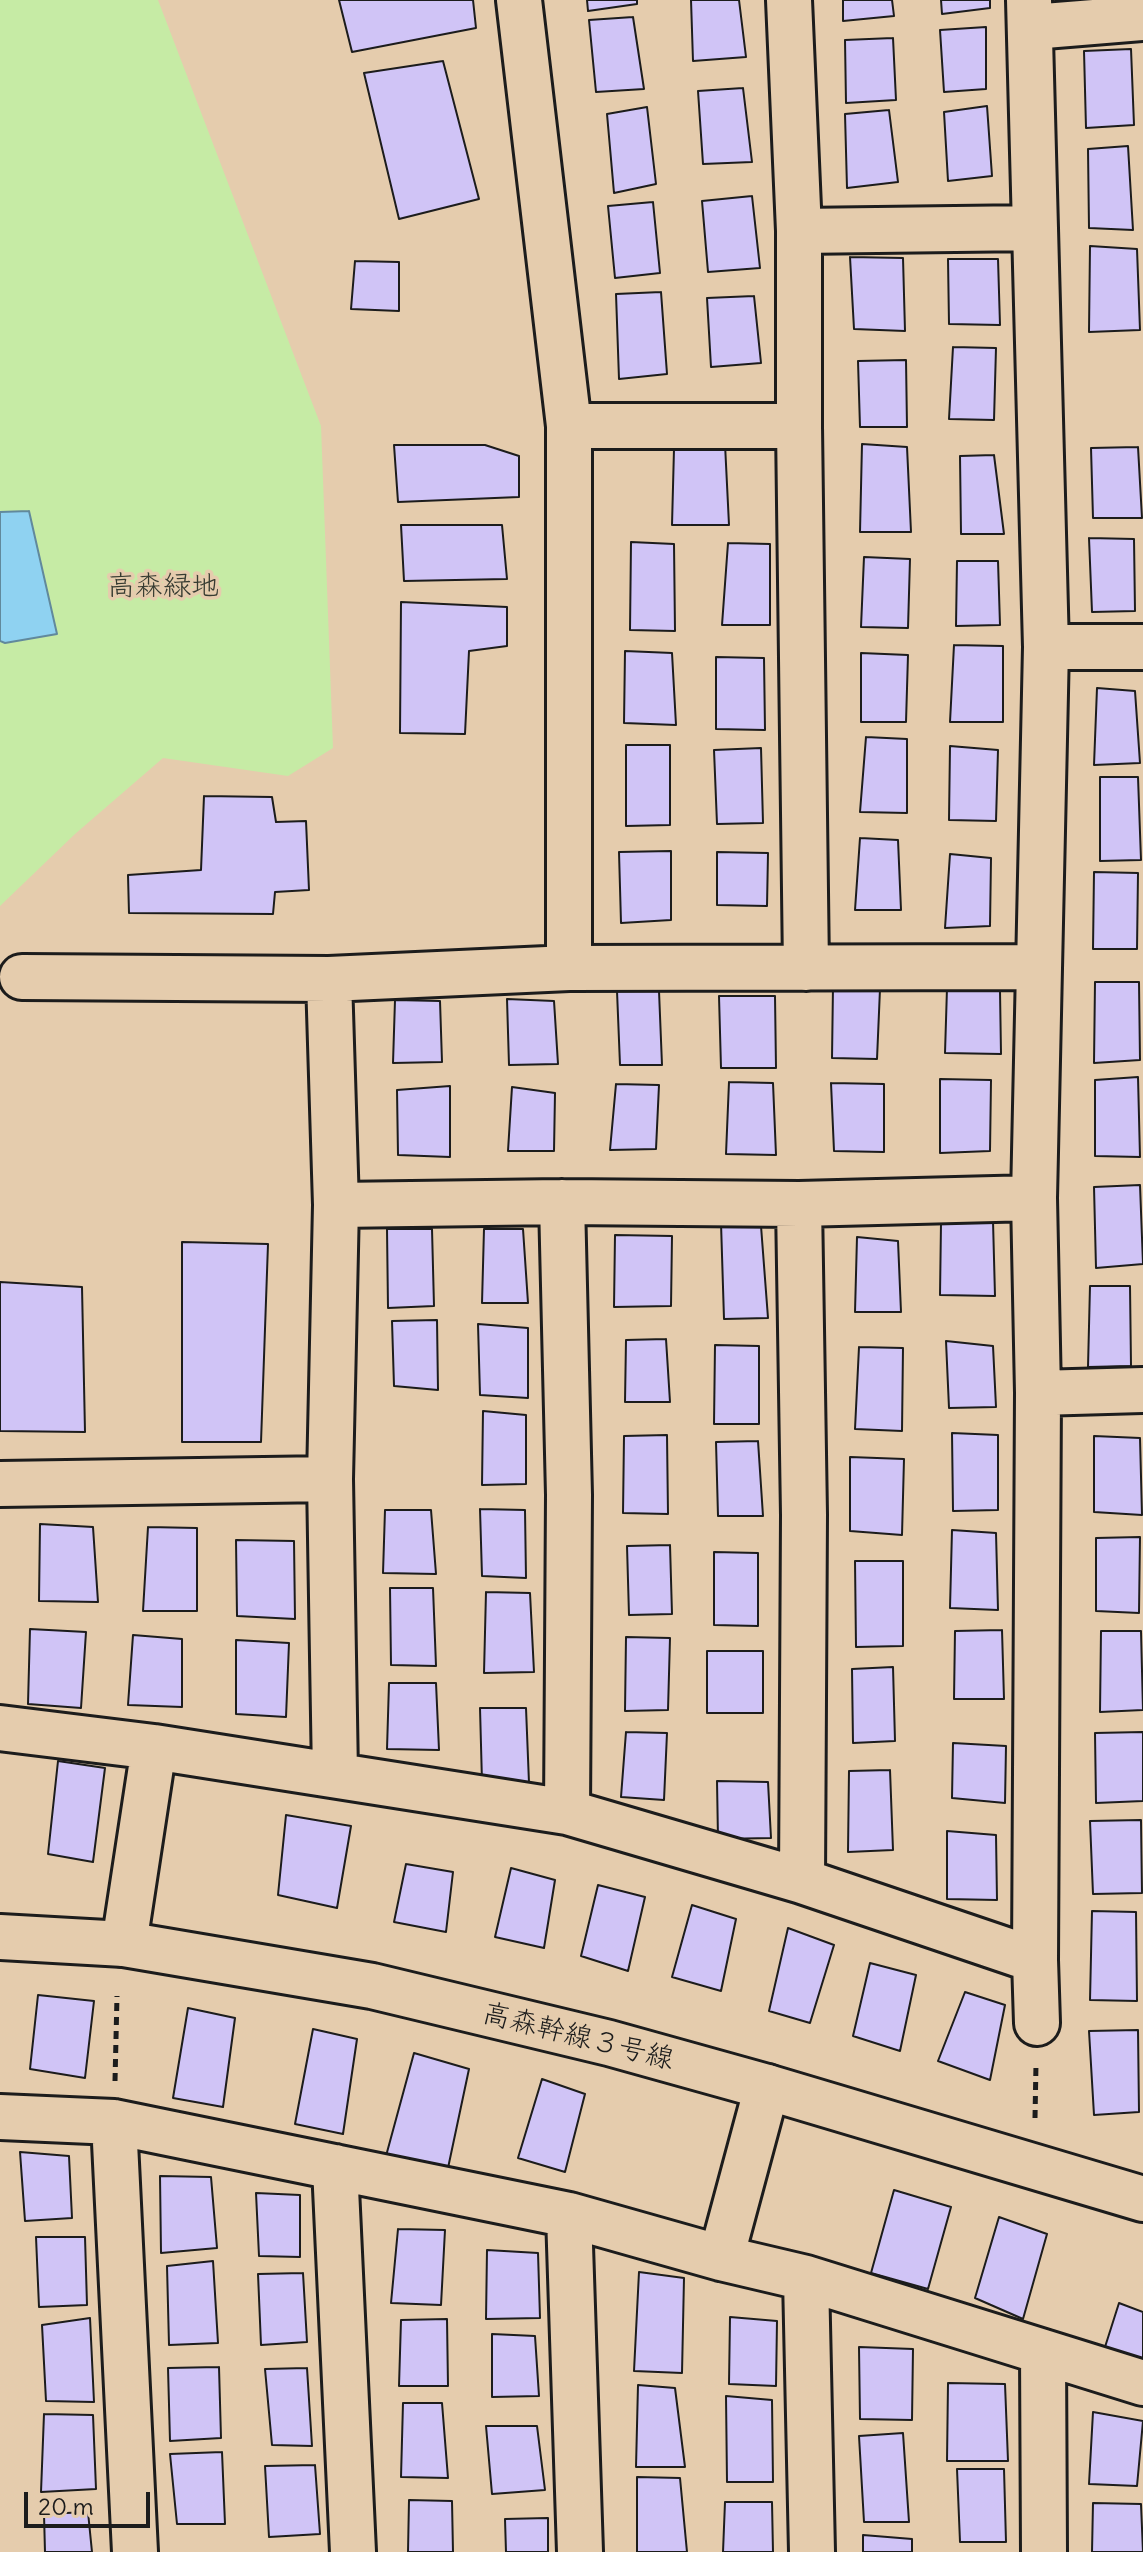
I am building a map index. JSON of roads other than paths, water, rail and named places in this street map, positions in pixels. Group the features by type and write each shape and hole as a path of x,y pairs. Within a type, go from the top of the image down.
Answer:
{"street":[{"path":"519,0 569,426 569,968"},
{"path":"789,0 799,231 806,968"},
{"path":"1037,2023 1038,1393 1034,1198 1046,647 1033,228 1030,14 1143,18"},
{"path":"799,231 1033,228"},
{"path":"569,426 799,426"},
{"path":"1046,647 1143,647"},
{"path":"22,977 329,979 569,968 1038,967"},
{"path":"329,979 336,1205 330,1479 335,1775"},
{"path":"336,1205 562,1202 799,1204 1034,1198"},
{"path":"562,1202 569,1495 567,1812"},
{"path":"799,1204 804,1515 802,1881"},
{"path":"1038,1393 1143,1390"},
{"path":"0,1484 330,1479"},
{"path":"0,1728 154,1747 567,1812 802,1881 1035,1960"},
{"path":"124,1944 154,1747"},
{"name":"高森幹線３号線","path":"0,1937 124,1944 372,1986 609,2043 1143,2199"},
{"path":"721,2258 767,2087"},
{"path":"0,2117 114,2122 569,2215 721,2258 806,2278 1143,2383"},
{"path":"114,2122 135,2552"},
{"path":"335,2167 353,2552"},
{"path":"569,2215 580,2552"},
{"path":"806,2278 812,2552"},
{"path":"1043,2352 1044,2552"}],"water":[{"path":"29,511 57,634 5,643 0,641 0,512"}],"park label":[{"name":"高森緑地","path":"163,587"}]}
